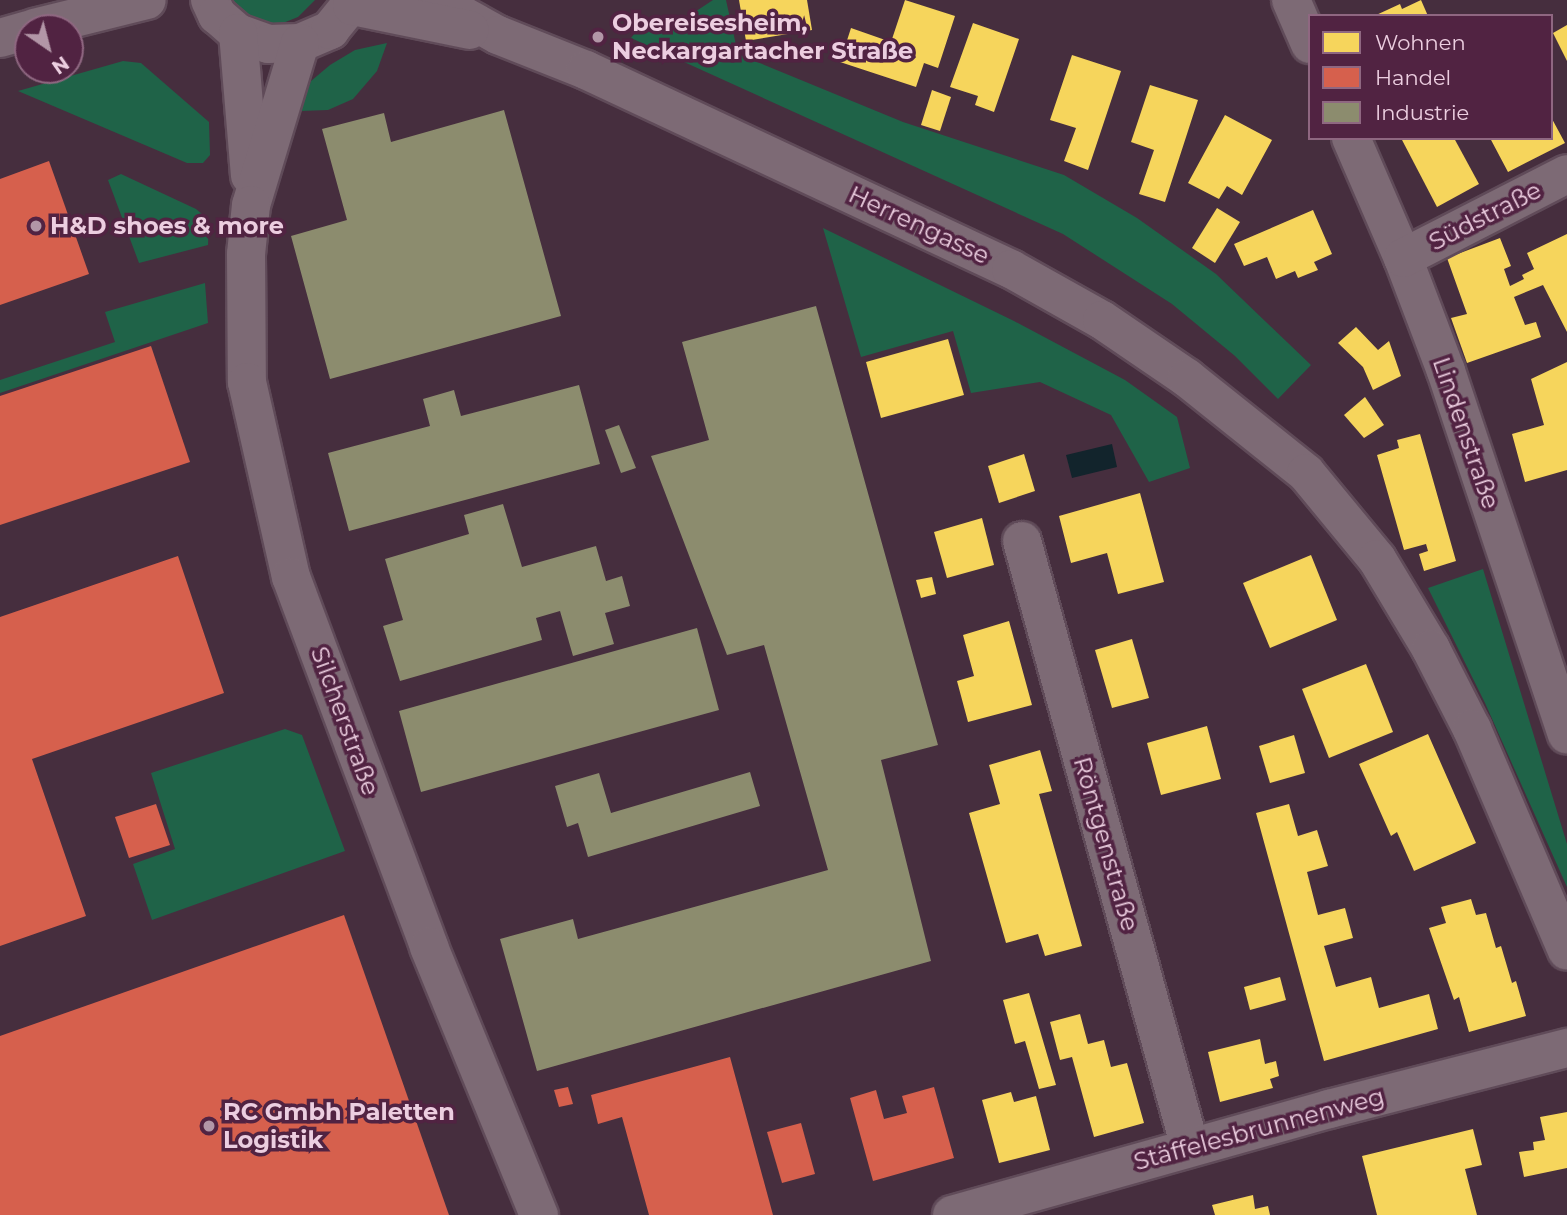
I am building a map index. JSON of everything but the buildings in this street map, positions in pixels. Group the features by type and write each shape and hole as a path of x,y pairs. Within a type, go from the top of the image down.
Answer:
{"street":[{"path":"84,16 147,0"},
{"path":"209,0 218,15 238,33 268,44 300,43 330,30 353,3 498,35"},
{"path":"435,0 498,35"},
{"path":"1291,0 1308,39"},
{"name":"Silcherstraße","path":"238,33 246,104 251,205 246,254 247,382 291,577 429,947 539,1215"},
{"name":"Herrengasse","path":"498,35 586,70 1011,269 1102,320 1155,356 1306,473 1377,559 1431,649 1472,729 1567,951"},
{"name":"Silcherstraße","path":"251,205 300,43"},
{"name":"Lindenstraße","path":"1352,140 1403,258 1446,371 1567,734"},
{"name":"Südstraße","path":"1403,258 1567,174"},
{"name":"Röntgenstraße","path":"1021,541 1190,1147"},
{"name":"Stäffelesbrunnenweg","path":"953,1215 1190,1147 1567,1048"}],"green space":[{"path":"224,0 315,0 298,17 278,25 255,24"},
{"path":"713,0 726,0 738,54 903,122 1064,175 1137,218 1216,274 1311,365 1278,399 1235,356 1172,304 1063,234 631,38 647,18 669,29"},
{"path":"387,43 377,71 353,99 328,110 300,111 311,81 330,65 355,50"},
{"path":"123,61 141,63 209,122 210,155 203,163 187,163 18,91 42,84 84,84 84,72"},
{"path":"121,174 196,209 209,220 208,245 139,263 108,180"},
{"path":"823,228 1014,321 1125,380 1177,417 1190,468 1149,482 1111,415 1040,382 971,393 953,331 861,357"},
{"path":"205,283 208,323 0,393 0,380 115,342 105,312"},
{"path":"1483,569 1567,844 1567,887 1485,703 1428,588"},
{"path":"285,729 302,735 345,851 152,920 133,864 175,849 151,773"}],"water":[{"path":"1112,444 1117,467 1072,478 1066,455"}],"place":[{"name":"Obereisesheim, Neckargartacher Straße","path":"598,37"},
{"name":"H&D shoes & more","path":"36,226"},
{"name":"RC Gmbh Paletten Logistik","path":"209,1126"}]}
